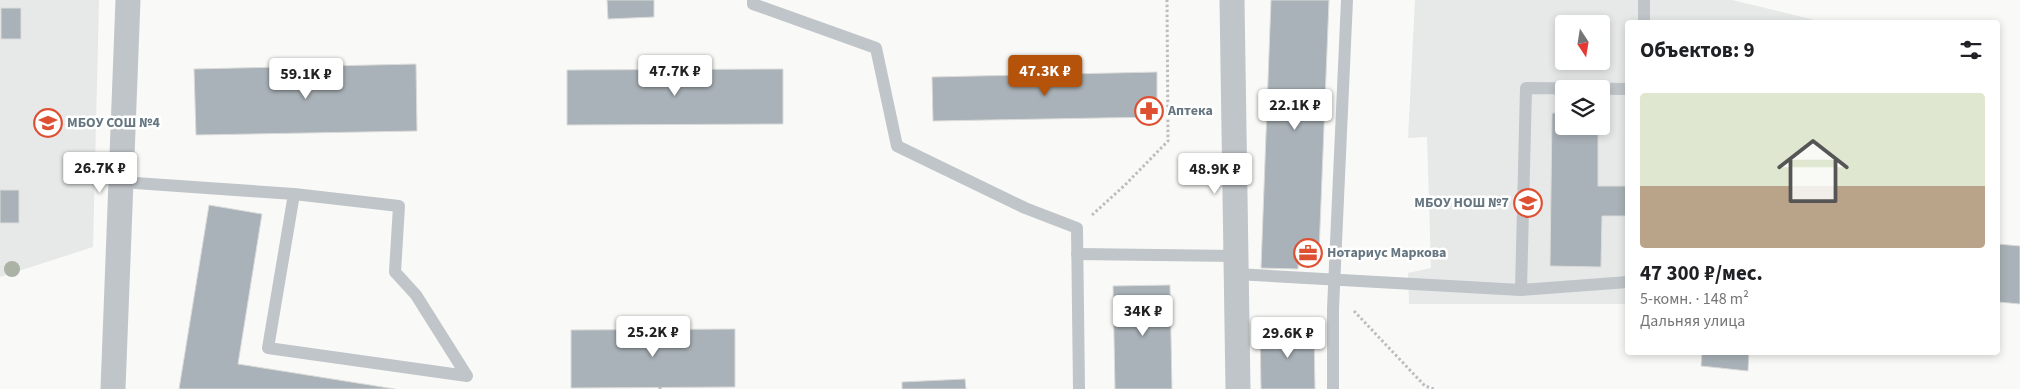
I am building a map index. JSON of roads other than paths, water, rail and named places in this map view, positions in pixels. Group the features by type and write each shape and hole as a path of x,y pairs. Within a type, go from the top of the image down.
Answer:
{"street":[{"path":"113,389 128,0"},
{"path":"1232,0 1238,389"}],"lane":[{"path":"753,0 753,4 876,48 897,146 1025,208 1077,228 1079,389"},
{"path":"1333,389 1334,278 1347,0"},
{"path":"1644,0 1644,20"},
{"path":"1521,290 1526,88 1625,89"},
{"path":"121,182 294,194 399,206 395,272 416,294 467,376 268,348 294,194"},
{"path":"1077,254 1236,265 1334,278 1408,285 1521,290 1625,282"}],"place":[{"name":"Аптека","path":"1149,111"},
{"name":"МБОУ СОШ №4","path":"48,123"},
{"name":"МБОУ НОШ №7","path":"1528,203"},
{"name":"Нотариус Маркова","path":"1308,253"}]}
